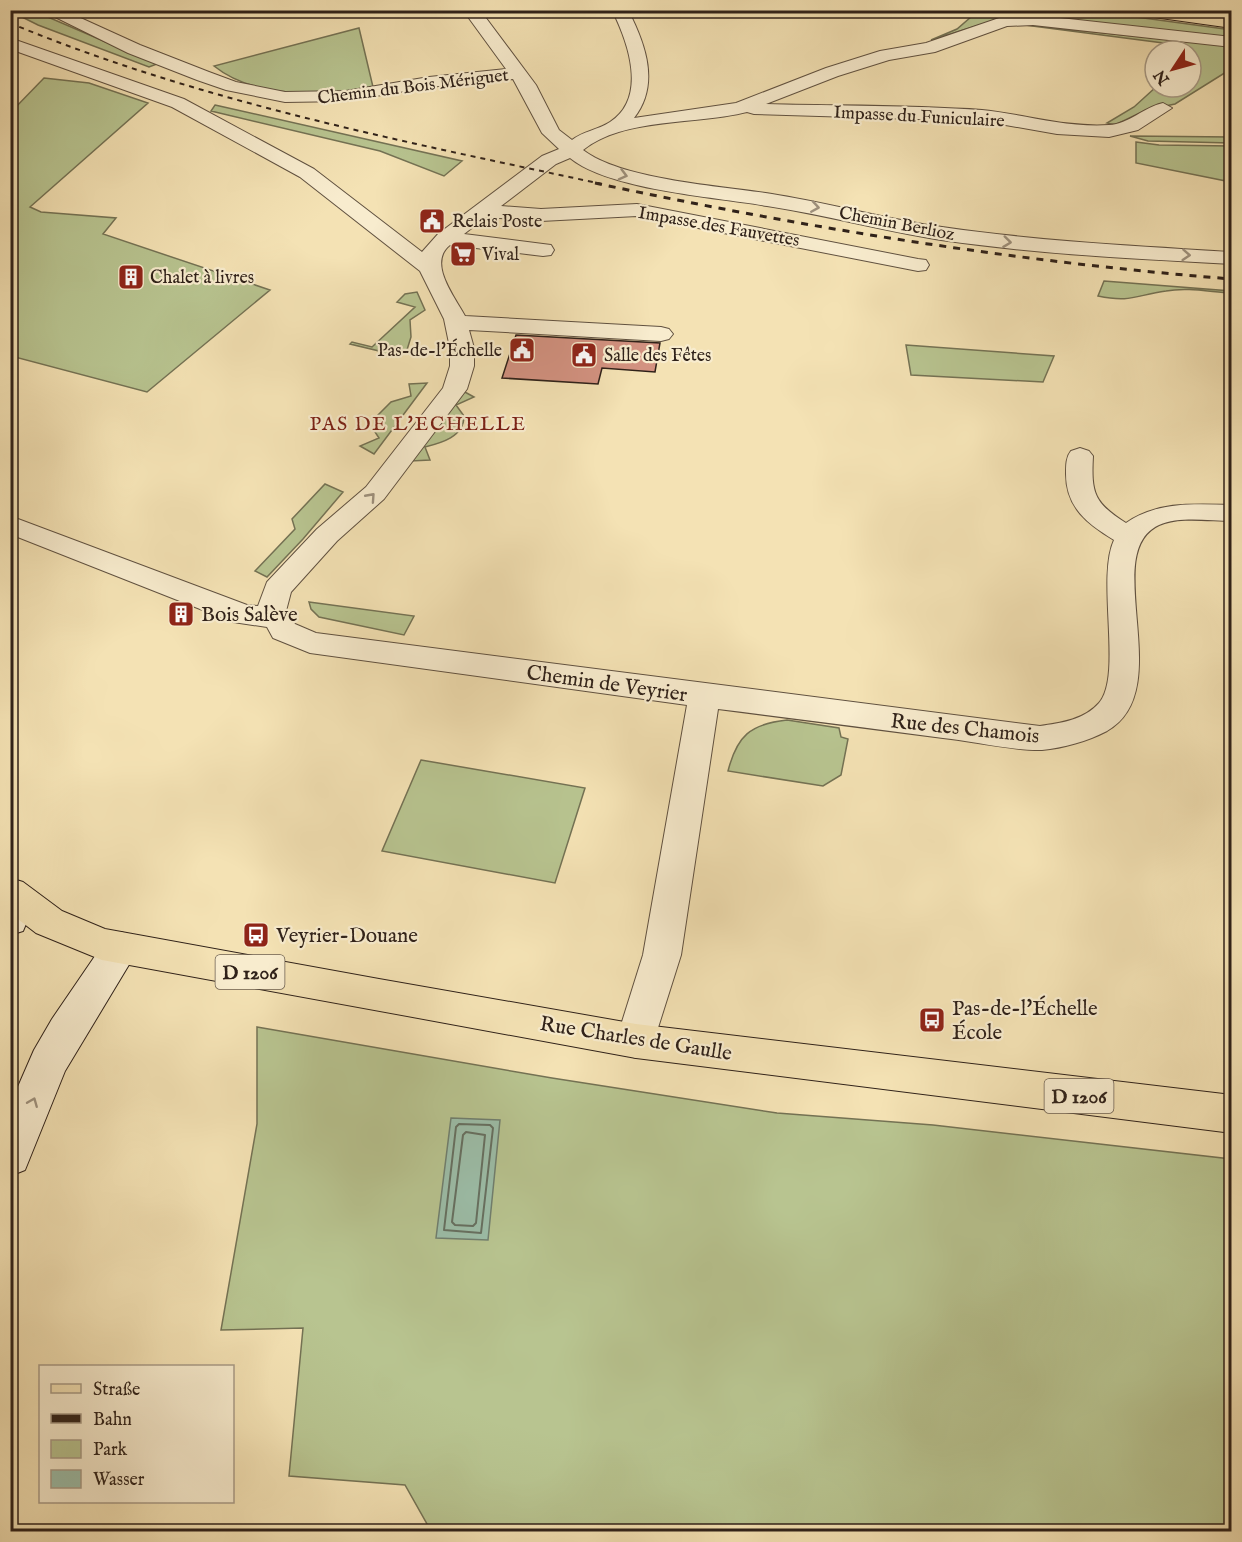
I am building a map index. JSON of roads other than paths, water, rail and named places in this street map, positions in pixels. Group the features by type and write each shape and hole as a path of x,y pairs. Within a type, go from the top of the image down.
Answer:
{"main road":[{"path":"1138,10 1232,23"},
{"path":"1220,10 1232,12"},
{"name":"Rue Charles de Gaulle","path":"13,904 83,938 121,948 636,1041 1232,1114"}],"street":[{"name":"Chemin du Bois Mériguet","path":"49,10 203,76 232,86 285,97 346,96 439,81 519,73 551,133 571,150"},
{"path":"471,10 519,73"},
{"path":"617,126 635,103 640,77 631,31 620,10"},
{"path":"429,268 432,250 549,160 571,150 585,139 617,126 740,108 832,72 886,56 929,48 998,23 1022,20 1232,42"},
{"path":"10,43 178,103 307,173 429,268 457,330 463,361 459,380 451,396 375,493 327,535 277,589 271,604 273,618 243,615 10,524"},
{"name":"Impasse du Funiculaire","path":"740,108 983,116 1057,128 1109,131 1131,126 1163,108"},
{"name":"Chemin Berlioz","path":"571,150 604,169 651,181 826,209 939,234 1046,247 1232,258"},
{"name":"Impasse des Fauvettes","path":"481,212 541,214 637,210 918,265"},
{"path":"446,238 543,250"},
{"path":"457,330 480,322 661,334"},
{"path":"1080,456 1083,502 1095,516 1128,536 1149,520 1174,513 1232,513"},
{"name":"Rue des Chamois","path":"704,696 1040,738 1079,730 1109,713 1122,690 1124,664 1121,554 1128,536"},
{"name":"Chemin de Veyrier","path":"273,618 284,632 310,643 704,696 662,956 636,1041"},
{"path":"10,1156 48,1063 66,1031 121,948"}],"water":[{"path":"451,1118 500,1120 488,1240 436,1238"}],"railway":[{"path":"10,23 82,51 228,97 377,135 602,184"},
{"path":"595,183 753,215 912,242 1071,263 1232,279"}],"place":[{"name":"Relais Poste","path":"432,221"},
{"name":"Vival","path":"463,254"},
{"name":"Chalet à livres","path":"131,277"},
{"name":"Pas-de-l'Échelle","path":"522,350"},
{"name":"Salle des Fêtes","path":"584,355"},
{"name":"Bois Salève","path":"181,614"},
{"name":"Veyrier-Douane","path":"256,935"},
{"name":"Pas-de-l'Échelle École","path":"932,1020"}],"district":[{"name":"PAS DE L'ECHELLE","path":"418,423"}]}
